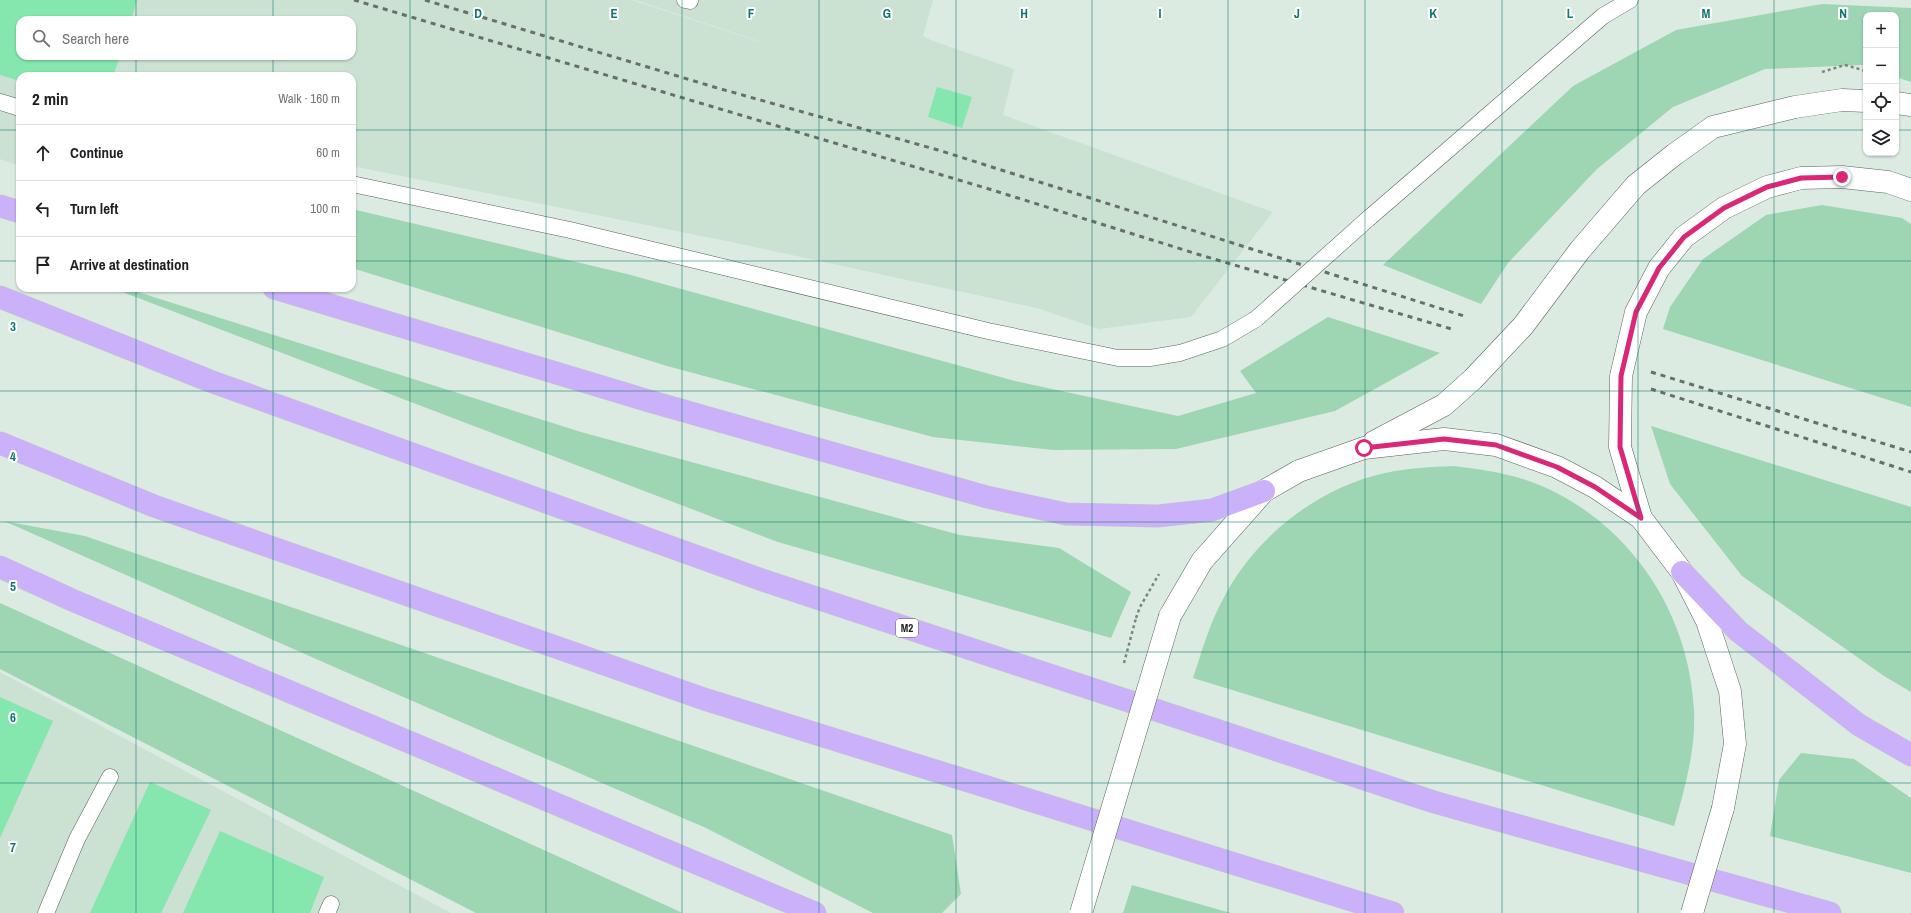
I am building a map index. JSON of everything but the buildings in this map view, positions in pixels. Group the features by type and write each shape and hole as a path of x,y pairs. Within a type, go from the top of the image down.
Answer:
{"highway":[{"path":"0,206 16,211"},
{"path":"287,292 642,398 925,480 987,497 1066,514 1158,516 1212,510 1264,491"},
{"name":"M2","path":"0,296 210,381 765,581 1434,802 1830,913"},
{"path":"0,443 154,506 704,699 1394,913"},
{"path":"0,567 79,603 816,913"},
{"path":"1682,572 1738,631 1859,725 1911,755"}],"street":[{"path":"1081,913 1170,616 1202,561 1264,491 1299,471 1364,448 1444,405 1473,379 1523,326 1580,250 1636,185 1675,154 1713,127 1795,107 1842,100 1863,101"},
{"path":"1899,103 1911,105"},
{"path":"1641,518 1620,447 1621,376 1636,312 1659,268 1684,237 1724,208 1767,187 1801,178 1842,177 1872,180 1888,182 1911,190"},
{"path":"1364,448 1444,439 1496,445 1557,467 1595,487 1641,518 1682,572 1707,621 1730,692 1735,744 1723,808 1692,913"}],"lane":[{"path":"356,185 570,230 988,331 1118,358 1150,358 1180,353 1222,340 1256,319 1369,218 1603,16 1630,0"},
{"path":"0,102 16,107"},
{"path":"46,913 77,839 110,777"}],"path":[{"path":"1816,74 1845,65 1863,70"},
{"path":"1136,618 1140,607 1160,573"}],"shaded area":[{"path":"0,0 632,0 846,70 635,0 933,0 923,36 933,41 1014,69 1003,115 1273,212 1191,317 1099,329 1037,308 736,243 356,167 356,72 16,72 16,165 0,159"},
{"path":"0,672 451,913 0,913"}],"green space":[{"path":"1822,4 1911,8 1911,82 1899,78 1899,12 1863,12 1863,65 1765,69 1673,107 1597,169 1508,263 1481,304 1383,265 1573,86 1676,30"},
{"path":"1822,205 1902,218 1911,224 1911,407 1663,329 1670,307 1703,259 1766,215"},
{"path":"356,210 627,274 1015,381 1178,416 1256,393 1240,371 1328,317 1440,353 1335,411 1176,449 1053,450 933,437 667,366 356,269"},
{"path":"122,292 138,292 581,432 960,535 1059,548 1131,592 1111,638 778,542"},
{"path":"1651,426 1911,507 1911,692 1884,676 1742,576 1670,484"},
{"path":"1454,466 1523,479 1559,494 1591,514 1619,539 1644,568 1664,600 1679,635 1689,672 1694,710 1693,739 1689,768 1674,826 1193,678 1214,619 1236,576 1252,555 1290,518 1312,503 1336,490 1360,480 1402,470"},
{"path":"4,521 85,536 952,835 961,894 942,913 873,913 706,828 341,670"},
{"path":"0,603 682,913 476,913 0,669"},
{"path":"1801,753 1854,759 1911,798 1911,873 1770,836 1779,780"},
{"path":"1132,885 1231,913 1123,913"}],"railway":[{"path":"354,0 989,189 1197,254 1455,330"},
{"path":"425,0 714,87 938,150 1464,316"},
{"path":"1651,372 1911,452"},
{"path":"1651,389 1911,472"}],"route":[{"path":"1364,448 1444,439 1496,445 1557,467 1595,487 1641,518 1620,447 1621,376 1636,312 1659,268 1684,237 1724,208 1767,187 1801,178 1842,177"}]}
